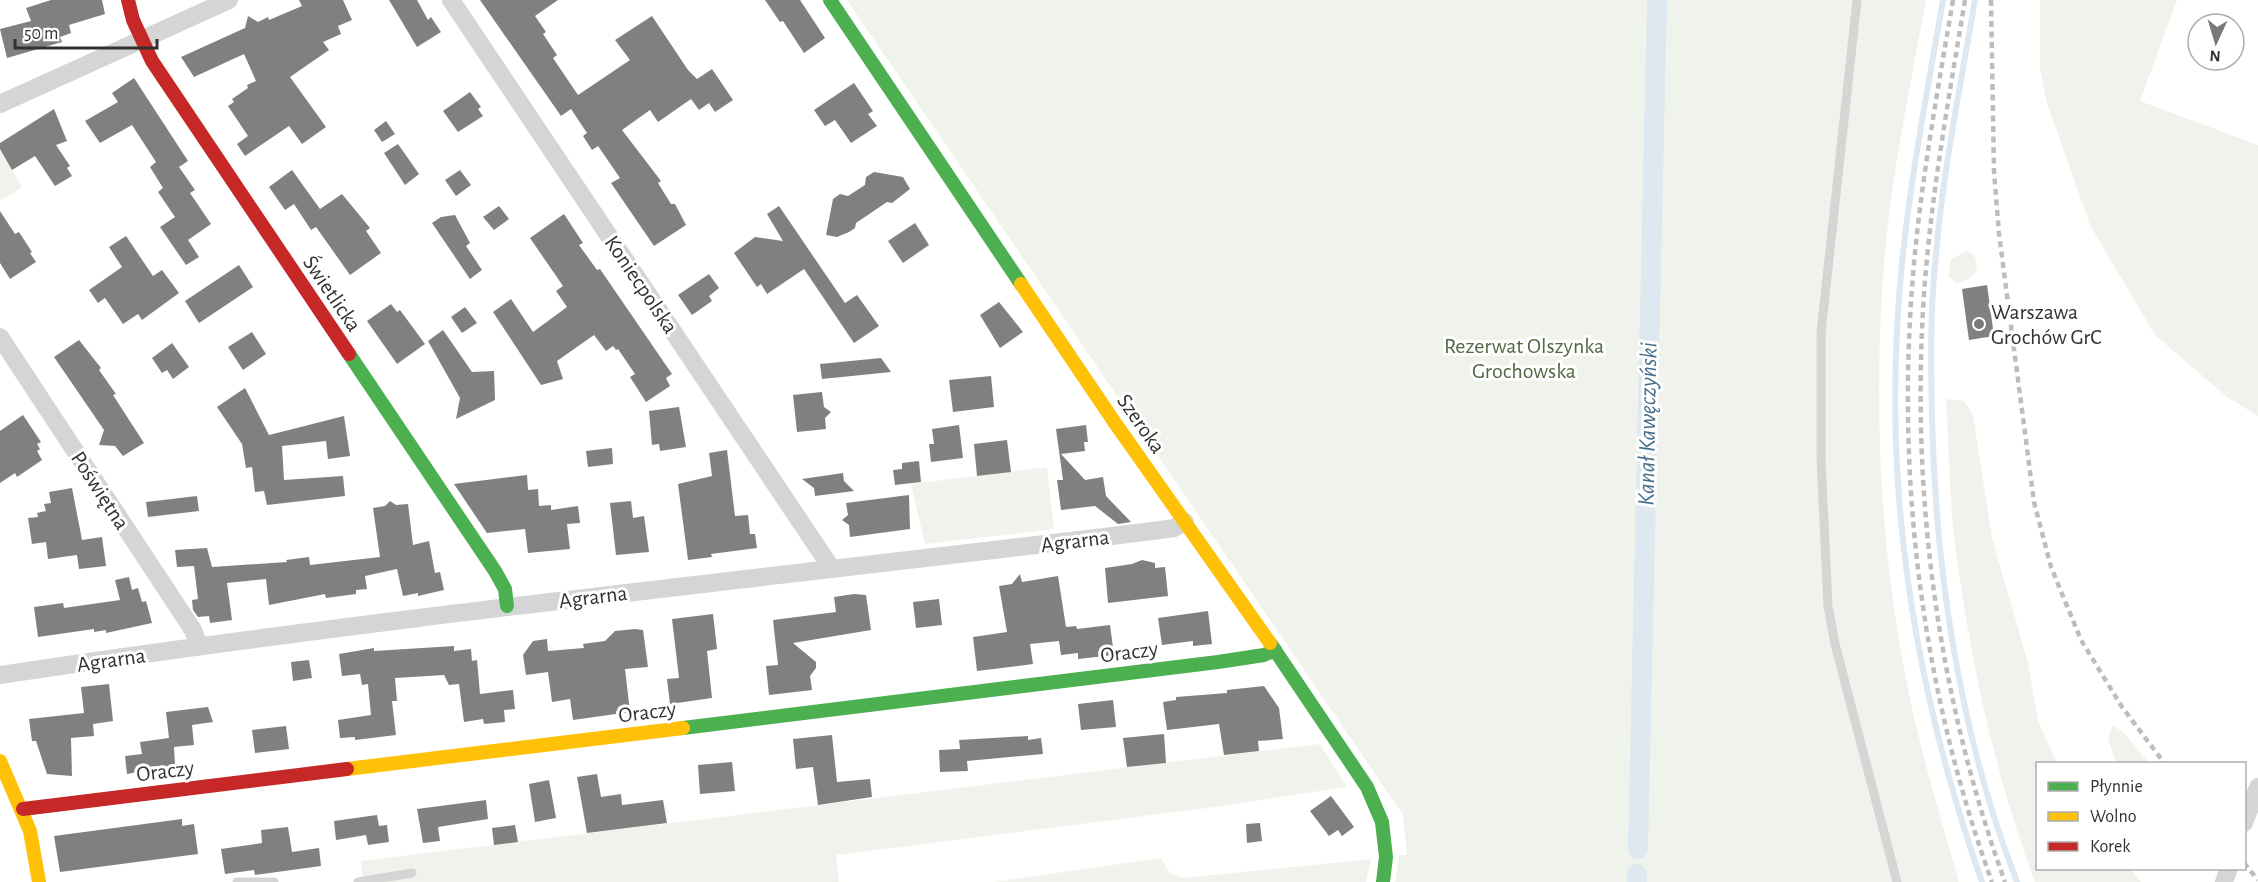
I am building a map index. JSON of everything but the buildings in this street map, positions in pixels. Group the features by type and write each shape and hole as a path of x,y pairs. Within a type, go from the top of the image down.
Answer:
{"street":[{"name":"Świetlicka","path":"128,0 152,62 498,577 504,589 507,606"},
{"path":"0,104 229,0"},
{"name":"Koniecpolska","path":"451,0 832,568"},
{"name":"Szeroka","path":"830,0 1185,522 1275,650 1375,804 1382,822 1386,857 1383,882"},
{"name":"Poświętna","path":"0,337 193,630 199,646"},
{"name":"Agrarna","path":"0,675 199,646 507,606 1153,531 1174,528 1185,522"},
{"name":"Oraczy","path":"23,809 1218,662 1264,655 1275,650"},
{"path":"0,761 23,809 36,854 39,882"},
{"path":"2246,818 2258,787"}],"lane":[{"path":"1857,0 1821,333 1821,459 1828,606 1831,625 1897,882"},
{"path":"358,882 412,873"},
{"path":"237,882 274,882"}],"green space":[{"name":"Rezerwat Olszynka Grochowska","path":"847,0 1926,0 1896,165 1887,231 1879,370 1881,478 1891,584 1908,689 1925,762 1959,882 1395,882 1399,855 1407,855 1403,815"},
{"path":"2040,0 2177,0 2140,101 2258,145 2258,416 2227,397 2155,335 2090,225 2047,103 2040,70"},
{"path":"0,149 22,187 0,201"},
{"path":"1967,251 1975,257 1977,271 1969,279 1957,284 1948,276 1951,259"},
{"path":"1946,399 1964,401 1973,415 1992,538 2028,663 2038,721 2057,762 2036,762 2036,870 2131,870 2141,882 2035,882 2007,797 1984,712 1960,580 1950,485"},
{"path":"1047,467 1054,529 925,544 911,484"},
{"path":"2113,725 2125,734 2148,762 2116,762 2108,739"},
{"path":"1320,744 1347,787 1207,808 836,855 839,882 363,882 361,861"},
{"path":"1161,858 1170,873 1183,878 1371,859 1366,882 994,882"}],"waterway":[{"name":"Kanał Kawęczyński","path":"1638,849 1657,0"},
{"path":"1943,0 1915,165 1900,289 1895,401 1897,472 1903,541 1925,679 1941,748 1982,882"},
{"path":"1975,0 1947,165 1935,265 1931,361 1934,478 1946,596 1966,712 1980,770 2017,882"},
{"name":"Kanał Kawęczyński","path":"1637,874 1637,882"}],"railway":[{"path":"1953,0 1929,143 1915,252 1908,363 1908,438 1913,514 1932,663 1948,737 1968,810 1992,882"},
{"path":"1965,0 1940,155 1926,271 1921,383 1922,455 1935,600 1947,672 1982,813 2005,882"},
{"path":"1991,0 1994,171 1999,234 2034,502 2051,567 2081,640 2122,707 2163,762"},
{"path":"2246,865 2258,880"}],"traffic: fast":[{"path":"830,0 1021,284"},
{"path":"349,354 495,571 505,589 507,606"},
{"path":"1270,643 1367,787 1382,822 1386,857 1383,882"},
{"path":"683,728 1218,662 1264,655 1275,650"}],"traffic: slow":[{"path":"1021,284 1115,423 1270,643"},
{"path":"347,769 683,728"},
{"path":"0,761 30,831 39,882"}],"traffic: jam":[{"path":"128,0 133,20 152,61 349,354"},
{"path":"23,809 347,769"}],"place":[{"name":"Warszawa Grochów GrC","path":"1979,324"}]}
